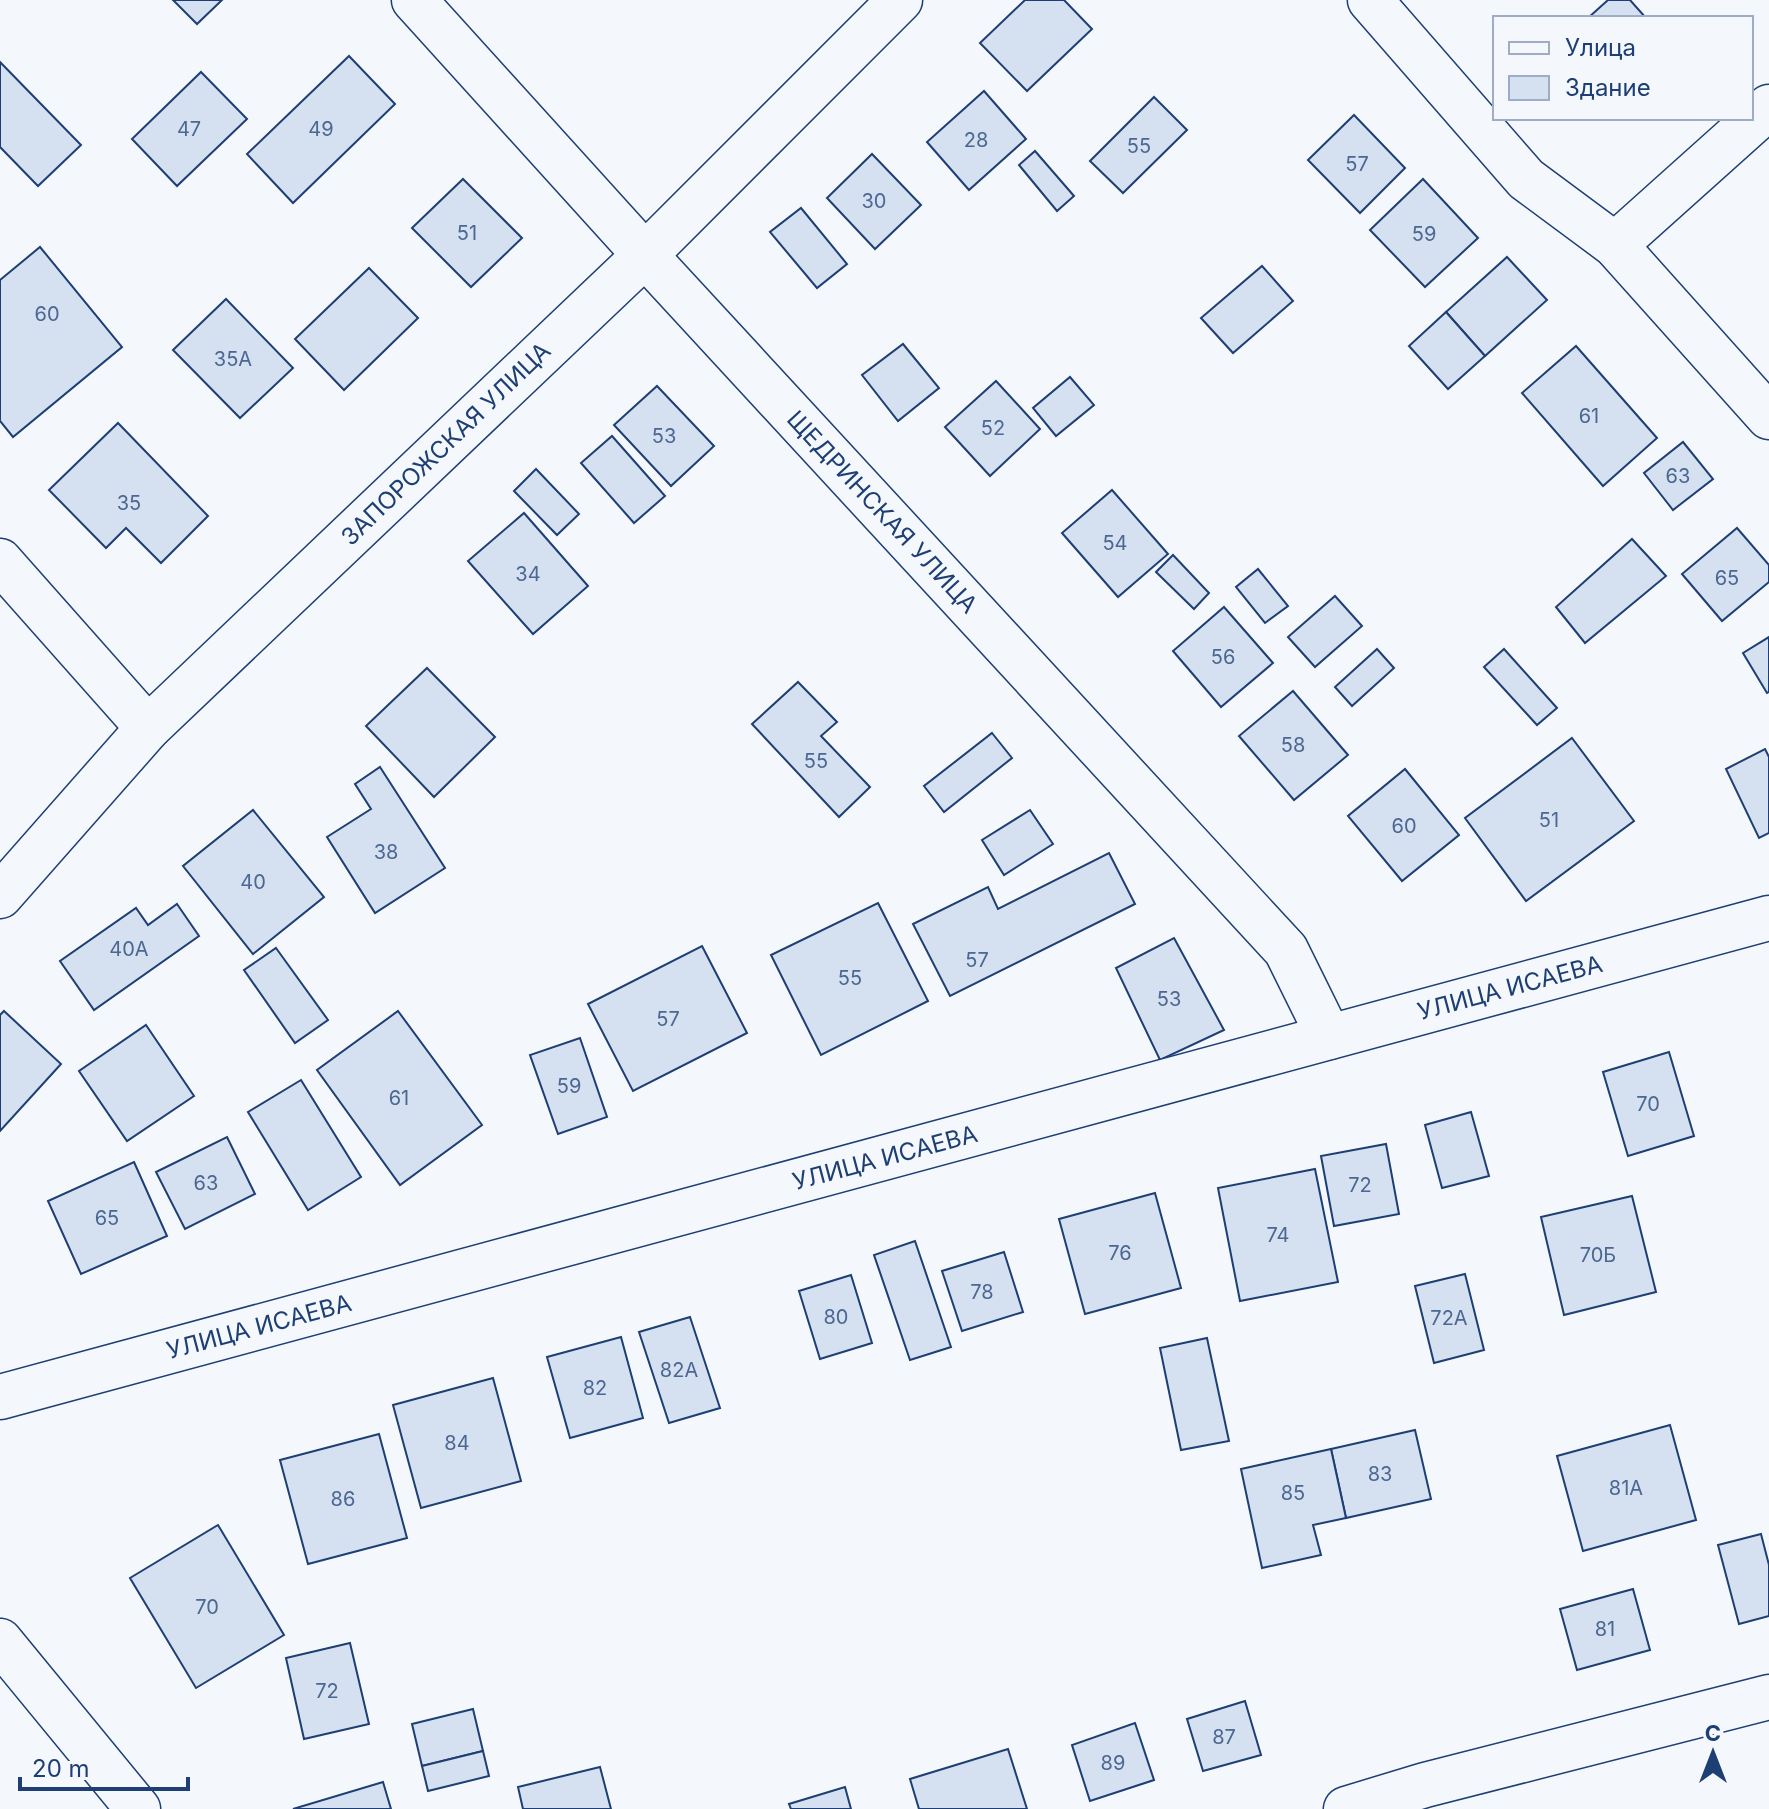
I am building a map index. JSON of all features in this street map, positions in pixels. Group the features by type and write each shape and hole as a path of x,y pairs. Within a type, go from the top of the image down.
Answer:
{"street":[{"name":"ЩЕДРИНСКАЯ УЛИЦА","path":"414,0 1286,950 1329,1037"},
{"name":"ЗАПОРОЖСКАЯ УЛИЦА","path":"0,896 148,728 645,255 900,0"},
{"path":"1370,0 1526,179 1615,245 1769,417"},
{"path":"1615,245 1769,107"},
{"path":"0,561 148,728"},
{"name":"УЛИЦА ИСАЕВА","path":"0,1397 1769,918"},
{"path":"0,1641 138,1809"},
{"path":"1346,1809 1425,1785 1769,1697"}],"building":[{"path":"173,0 222,0 197,24"},
{"path":"1025,0 1064,0 1092,29 1027,91 980,43"},
{"path":"1608,0 1630,0 1644,16 1590,16"},
{"path":"349,56 395,104 293,203 247,154"},
{"path":"0,62 81,145 38,186 0,147"},
{"path":"201,72 247,119 177,186 132,139"},
{"path":"984,91 1026,139 969,190 927,142"},
{"path":"1154,97 1187,130 1123,193 1090,161"},
{"path":"1354,115 1405,168 1360,213 1308,160"},
{"path":"1035,151 1074,196 1057,211 1019,165"},
{"path":"872,154 921,205 875,249 827,198"},
{"path":"463,179 522,238 471,287 412,228"},
{"path":"1423,179 1478,238 1425,287 1370,230"},
{"path":"801,208 847,264 817,288 770,232"},
{"path":"40,247 122,347 13,437 0,421 0,280"},
{"path":"1507,257 1547,300 1485,356 1446,312"},
{"path":"1262,266 1293,301 1233,353 1201,318"},
{"path":"369,268 418,318 344,390 295,339"},
{"path":"226,299 293,368 240,418 173,350"},
{"path":"1446,312 1485,356 1448,389 1409,346"},
{"path":"903,344 939,388 898,421 862,375"},
{"path":"1576,346 1657,438 1603,486 1522,393"},
{"path":"1070,377 1094,405 1056,436 1033,408"},
{"path":"996,381 1040,429 990,476 945,427"},
{"path":"657,386 714,446 671,486 614,425"},
{"path":"118,423 208,516 161,563 126,528 106,548 49,490"},
{"path":"612,436 665,496 634,523 581,463"},
{"path":"1683,442 1713,479 1673,510 1644,473"},
{"path":"536,469 579,514 557,535 514,491"},
{"path":"1112,490 1168,554 1118,597 1062,533"},
{"path":"524,513 588,586 533,634 468,561"},
{"path":"1737,528 1769,565 1769,582 1722,621 1682,574"},
{"path":"1632,539 1666,576 1585,643 1556,607"},
{"path":"1173,555 1209,593 1194,609 1156,572"},
{"path":"1258,569 1288,606 1265,623 1236,587"},
{"path":"1335,596 1362,626 1315,667 1288,637"},
{"path":"1224,607 1273,663 1221,707 1173,651"},
{"path":"1769,637 1769,692 1767,693 1743,653"},
{"path":"1377,649 1394,668 1352,706 1335,687"},
{"path":"1504,649 1557,708 1537,725 1484,667"},
{"path":"427,668 495,737 434,797 366,726"},
{"path":"798,682 837,722 821,736 870,787 839,817 752,724"},
{"path":"1293,691 1348,755 1294,800 1239,736"},
{"path":"992,733 1012,758 944,812 924,786"},
{"path":"1572,738 1634,821 1526,901 1465,818"},
{"path":"1765,749 1769,757 1769,833 1759,838 1726,769"},
{"path":"380,767 445,868 375,913 327,837 371,809 355,784"},
{"path":"1405,769 1459,835 1402,881 1348,816"},
{"path":"253,810 324,897 253,954 183,866"},
{"path":"1030,810 1053,844 1004,875 982,840"},
{"path":"1109,853 1135,904 950,996 913,924 988,887 998,909"},
{"path":"878,903 928,1001 821,1055 771,955"},
{"path":"177,904 199,936 94,1010 60,961 136,908 148,925"},
{"path":"1174,938 1224,1030 1160,1060 1116,968"},
{"path":"702,946 747,1033 633,1091 588,1004"},
{"path":"276,948 328,1020 295,1043 244,970"},
{"path":"4,1011 61,1064 0,1131 0,1015"},
{"path":"398,1011 482,1125 400,1185 317,1070"},
{"path":"146,1025 194,1096 127,1141 79,1071"},
{"path":"580,1038 607,1117 558,1134 530,1055"},
{"path":"1669,1052 1694,1136 1628,1156 1603,1072"},
{"path":"301,1080 361,1177 308,1210 248,1112"},
{"path":"1471,1112 1489,1176 1442,1188 1425,1125"},
{"path":"227,1137 255,1194 185,1229 156,1172"},
{"path":"1386,1144 1399,1214 1334,1226 1321,1156"},
{"path":"134,1162 167,1236 81,1274 48,1201"},
{"path":"1315,1169 1338,1282 1240,1301 1218,1188"},
{"path":"1155,1193 1181,1288 1085,1314 1059,1219"},
{"path":"1632,1196 1656,1292 1564,1315 1541,1217"},
{"path":"915,1241 951,1347 910,1360 874,1255"},
{"path":"1004,1252 1023,1312 962,1331 942,1271"},
{"path":"1465,1274 1484,1350 1434,1363 1415,1286"},
{"path":"851,1275 872,1343 820,1359 799,1291"},
{"path":"690,1317 720,1408 669,1423 639,1332"},
{"path":"621,1337 643,1418 570,1438 547,1357"},
{"path":"1207,1338 1229,1441 1181,1450 1160,1348"},
{"path":"493,1378 521,1481 421,1508 393,1405"},
{"path":"1670,1425 1696,1520 1583,1551 1557,1456"},
{"path":"1415,1430 1431,1499 1346,1518 1331,1449"},
{"path":"379,1434 407,1538 308,1564 280,1460"},
{"path":"1331,1449 1346,1518 1313,1525 1321,1555 1262,1568 1241,1469"},
{"path":"218,1525 284,1635 196,1688 130,1578"},
{"path":"1761,1534 1769,1565 1769,1616 1739,1624 1718,1545"},
{"path":"1633,1589 1650,1650 1577,1670 1560,1609"},
{"path":"350,1643 369,1724 304,1739 286,1658"},
{"path":"1245,1701 1261,1755 1203,1771 1187,1719"},
{"path":"473,1709 483,1751 422,1766 412,1724"},
{"path":"1135,1723 1154,1780 1090,1801 1072,1745"},
{"path":"1008,1749 1027,1809 919,1809 910,1779"},
{"path":"483,1751 489,1776 428,1791 422,1766"},
{"path":"600,1767 611,1809 523,1809 518,1787"},
{"path":"383,1782 391,1809 293,1809"},
{"path":"845,1787 851,1809 791,1809 789,1804"}]}
